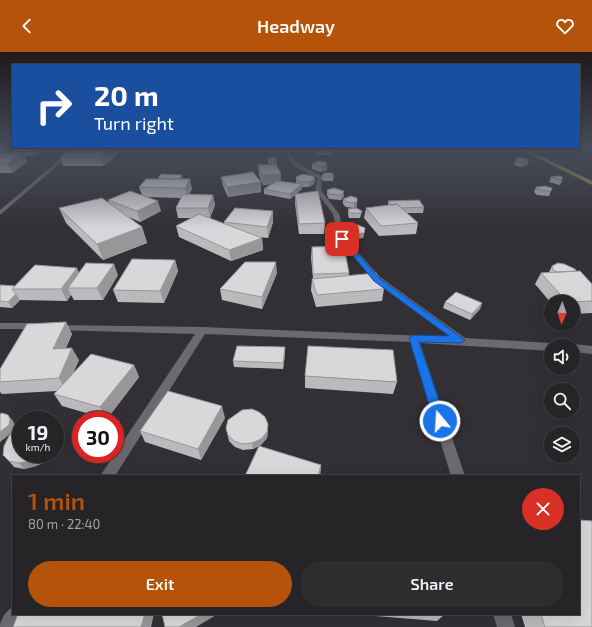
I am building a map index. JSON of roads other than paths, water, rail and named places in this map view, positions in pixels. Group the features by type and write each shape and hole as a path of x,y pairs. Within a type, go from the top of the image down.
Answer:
{"main road":[{"path":"575,175 592,183"}],"street":[{"path":"0,213 45,175"},
{"path":"316,175 320,177 318,190 336,214 342,239 377,279 461,340"},
{"path":"0,326 203,330 461,340 544,346"},
{"path":"108,475 203,330"},
{"path":"414,338 458,475"},
{"path":"580,349 592,350"},
{"path":"8,627 15,615"},
{"path":"502,615 506,627"}]}
